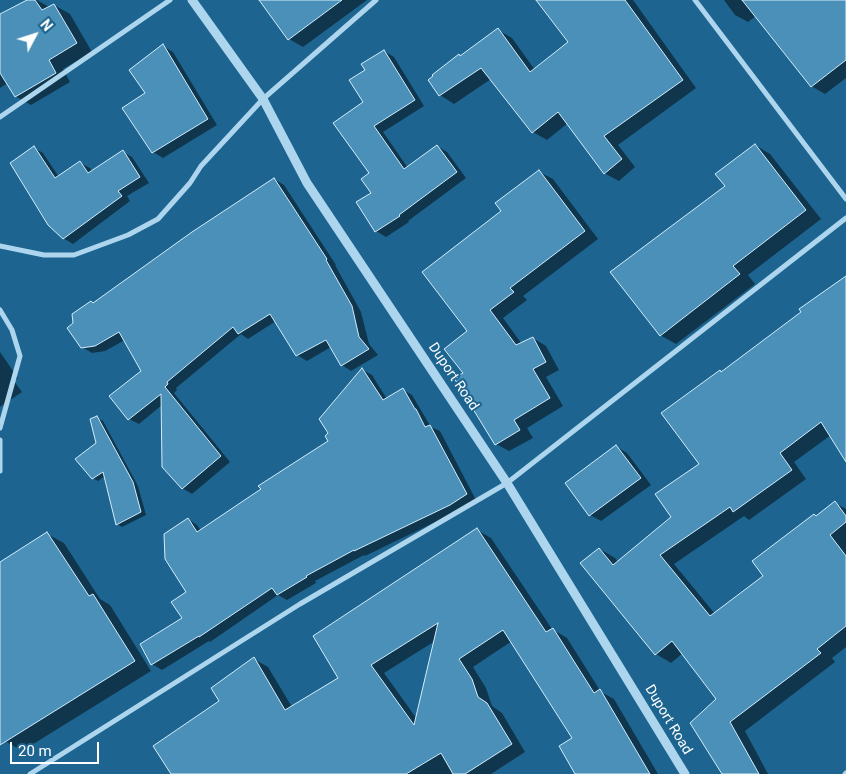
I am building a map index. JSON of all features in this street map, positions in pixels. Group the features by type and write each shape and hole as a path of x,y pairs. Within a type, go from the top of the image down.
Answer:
{"street":[{"path":"0,117 170,0"},
{"name":"Duport Road","path":"192,0 263,99 307,183 507,484 685,774"},
{"path":"0,246 44,255 74,255 128,235 158,219 190,183 201,166 263,99 376,0"},
{"path":"695,0 846,199"},
{"path":"30,774 300,604 507,484 846,218"},
{"path":"0,310 12,330 20,356 0,428"},
{"path":"0,440 0,471"}],"building":[{"path":"27,0 35,0 42,10 54,4 77,43 49,60 56,73 15,97 0,73 0,14"},
{"path":"259,0 342,0 288,40"},
{"path":"536,0 625,0 683,80 604,136 622,159 604,174 558,112 532,133 481,68 439,96 428,80 459,54 460,56 498,28 530,72 568,42"},
{"path":"742,0 846,0 846,60 811,87"},
{"path":"163,44 208,119 152,153 122,108 145,93 129,70"},
{"path":"384,50 415,100 374,126 404,169 437,145 457,172 400,216 375,232 356,202 371,193 361,179 369,173 333,123 363,102 349,80 365,70 361,64"},
{"path":"755,144 806,210 733,266 740,274 660,336 610,272 725,186 715,174"},
{"path":"34,146 55,178 80,161 88,173 123,150 140,177 118,191 122,196 63,239 48,225 10,163"},
{"path":"539,170 585,231 510,288 514,292 490,310 516,345 533,337 546,362 533,369 550,398 514,420 520,430 495,445 454,378 463,373 444,349 467,331 422,272 501,211 495,203"},
{"path":"274,178 327,259 352,306 359,337 369,349 341,366 326,340 296,356 270,314 238,334 233,327 167,382 168,384 165,387 221,456 182,489 162,467 161,394 128,420 109,396 141,371 119,332 95,346 81,348 67,328 73,323 72,314 91,301 93,303 192,232"},
{"path":"846,276 846,462 821,422 780,453 792,470 733,512 730,507 660,555 710,616 763,576 752,561 814,514 816,516 835,501 846,516 846,522 830,535 846,556 846,626 817,649 821,653 730,722 759,774 722,774 690,723 716,699 672,641 655,655 580,563 599,548 613,565 671,517 655,494 699,464 661,413 720,370 721,372 801,312 799,309"},
{"path":"362,368 383,400 403,388 425,427 430,425 467,494 450,505 354,550 306,576 277,595 272,588 199,637 151,665 140,644 182,618 171,602 186,592 165,559 164,534 188,518 197,532 261,489 258,486 328,441 325,436 328,433 319,419"},
{"path":"97,416 133,482 141,512 116,525 103,472 92,479 75,459 96,443 90,419"},
{"path":"616,445 641,478 589,516 565,483"},
{"path":"477,528 546,632 553,628 594,693 600,689 650,774 575,774 559,746 572,738 503,630 459,659 472,679 478,697 487,703 512,744 465,774 453,774 441,753 406,774 171,774 153,746 219,701 211,688 254,657 285,710 338,678 313,636","holes":["438,623 414,725 371,665"]},
{"path":"47,532 89,596 93,594 135,661 0,745 0,562"}]}
